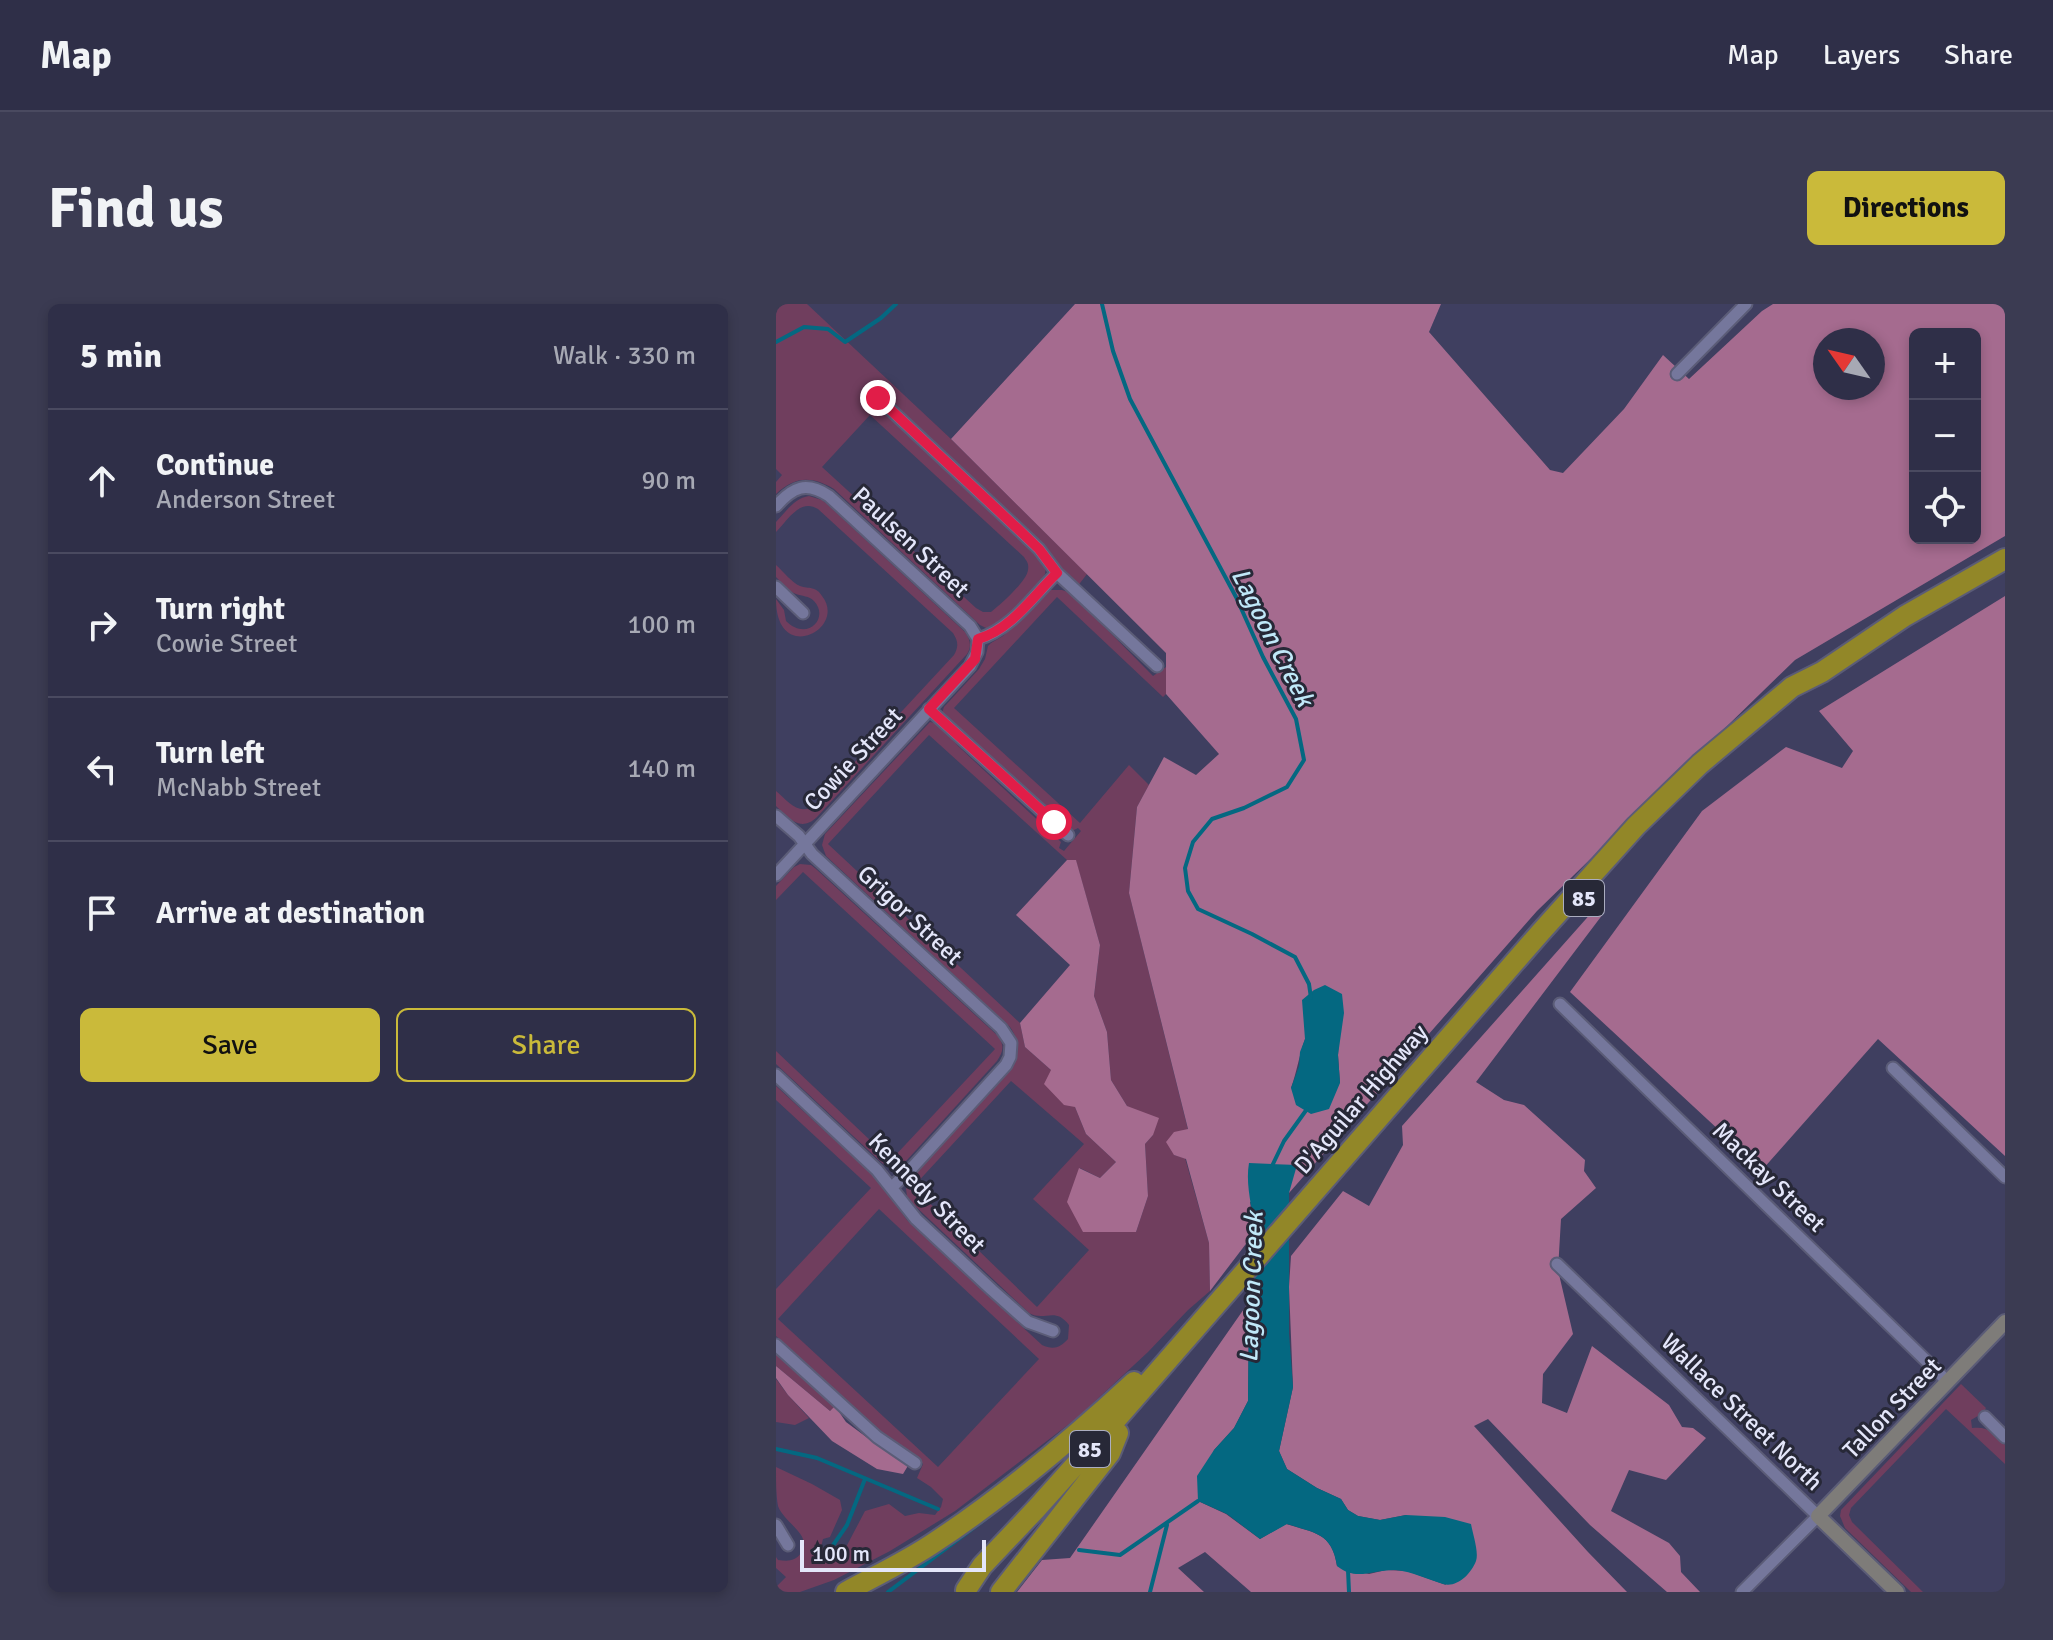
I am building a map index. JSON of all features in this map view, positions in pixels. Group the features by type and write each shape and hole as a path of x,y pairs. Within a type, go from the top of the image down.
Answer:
{"highway":[{"name":"D'Aguilar Highway","path":"965,1591 982,1566 1195,1337 1390,1113 1606,873 1684,793 1822,672 1905,616 2005,559"},
{"name":"D'Aguilar Highway","path":"965,1591 990,1572 1118,1433 1195,1337"},
{"path":"846,1592 913,1556 962,1523 1083,1428 1174,1341 1195,1337"},
{"path":"1001,1592 1110,1453 1118,1433"}],"street":[{"path":"1677,374 1746,304"},
{"path":"878,398 1029,539 1057,573 1157,666"},
{"name":"Paulsen Street","path":"776,506 792,491 806,486 819,489 970,626 978,639"},
{"path":"978,639 1005,627 1057,573"},
{"path":"776,587 803,613"},
{"name":"Cowie Street","path":"776,875 975,659 978,639"},
{"path":"929,709 1068,835"},
{"name":"Grigor Street","path":"776,816 799,836 812,854 1001,1028 1012,1048 1006,1065 892,1187"},
{"name":"Mackay Street","path":"1560,1004 1948,1382"},
{"path":"1893,1068 2005,1177"},
{"name":"Kennedy Street","path":"776,1075 877,1170 916,1219 1017,1313 1028,1322 1053,1331"},
{"name":"Wallace Street North","path":"1557,1264 1897,1592"},
{"name":"Tallon Street","path":"1742,1592 2005,1322"},
{"path":"776,1345 877,1437 915,1463"},
{"path":"1985,1417 2005,1437"},
{"path":"776,1525 788,1545"}],"shaded area":[{"path":"776,304 807,304 951,439 1087,574 1077,587 1035,539 877,390 869,398 1032,550 1046,567 1040,582 1000,624 988,629 980,625 834,489 804,480 790,484 776,494 776,482 782,475 776,469","holes":["870,415 1024,557 1028,568 1023,580 991,612 983,612 822,467"]},
{"path":"1075,304 1441,304 1429,332 1550,470 1563,473 1624,409 1663,355 1689,379 1773,304 2005,304 2005,536 1795,660 1537,911 1289,1193 1250,1202 1255,1232 1210,1291 1209,1243 1186,1159 1174,1155 1166,1142 1174,1132 1188,1129 1129,893 1137,807 1164,757 1196,775 1219,754 1166,694 1166,653 951,439","holes":["1339,1035 1340,1083 1291,1088 1305,1039"]},
{"path":"809,496 827,504 965,632 970,645 967,654 817,817 800,824 776,806 776,791 798,808 814,806 954,655 957,646 953,633 818,509 812,506 800,508 776,532 776,522 787,510"},
{"path":"776,565 791,580 815,589 822,596 827,608 826,620 809,635 797,636 787,631 779,619 776,599 784,610 786,621 794,627 801,629 814,625 819,614 814,601 790,591 776,577"},
{"path":"1062,590 1071,593 1153,676 1166,667 1166,694 1163,697 1057,597 954,708 1080,823 1129,765 1149,785 1137,807 1129,893 1188,1130 1174,1155 1185,1158 1209,1243 1210,1291 1077,1418 955,1511 890,1551 834,1580 800,1592 776,1592 776,1587 786,1577 776,1568 776,1557 788,1561 799,1556 804,1541 778,1506 776,1467 840,1500 842,1510 830,1537 823,1539 821,1547 835,1554 844,1551 865,1511 889,1504 905,1516 919,1513 935,1515 943,1499 917,1478 923,1464 913,1453 889,1439 776,1336 776,1289 871,1188 776,1100 776,1086 876,1178 907,1220 1042,1345 1056,1347 1068,1339 1069,1325 1064,1319 1029,1313 907,1196 906,1189 911,1178 1014,1065 1017,1055 1015,1036 1010,1027 826,856 822,845 825,834 930,722 939,724 958,746 1061,842 1059,848 1064,851 1081,831 1078,828 1072,831 942,713 979,669 988,646 1003,636 1045,593","holes":["929,735 1067,860 1076,861 1100,945 1094,996 1107,1032 1111,1080 1127,1106 1153,1135 1145,1144 1148,1196 1136,1232 1083,1232 1080,1168 1100,1178 1116,1162 1086,1134 1075,1107 1051,1070 1025,1047 1020,1023 828,844","1011,1081 1084,1144 1033,1199 1089,1250 1037,1307 913,1187","879,1209 1039,1359 938,1467 778,1319"]},
{"path":"2005,596 2005,1156 1878,1039 1762,1170 1570,992 1702,811 1786,747 1842,768 1853,751 1819,711"},
{"path":"1067,860 1076,860 1100,945 1094,996 1107,1032 1111,1080 1127,1106 1159,1118 1153,1135 1145,1144 1148,1196 1136,1232 1083,1232 1067,1202 1079,1168 1100,1178 1116,1162 1086,1134 1075,1107 1064,1105 1044,1084 1051,1070 1025,1047 1020,1023 1070,965 1016,915"},
{"path":"800,864 816,869 1002,1043 1002,1052 997,1061 901,1165 888,1167 882,1163 776,1064 776,1051 891,1160 995,1049 803,872 776,900 776,886"},
{"path":"1593,911 1603,914 1476,1082 1504,1100 1524,1105 1585,1160 1584,1171 1596,1188 1561,1219 1558,1270 1573,1334 1543,1374 1542,1403 1567,1413 1592,1346 1669,1405 1682,1427 1693,1428 1706,1438 1666,1480 1629,1470 1611,1511 1669,1543 1680,1556 1681,1572 1700,1592 1667,1592 1590,1525 1488,1419 1474,1426 1627,1592 1251,1592 1205,1552 1178,1568 1204,1592 1017,1592 1042,1560 1070,1558 1253,1296 1249,1309 1248,1401 1234,1428 1214,1450 1198,1501 1226,1514 1260,1539 1286,1524 1314,1533 1331,1547 1337,1566 1369,1574 1386,1570 1407,1571 1446,1585 1406,1515 1380,1520 1358,1516 1348,1510 1341,1499 1287,1469 1279,1451 1293,1387 1289,1287 1291,1256 1343,1191 1369,1206 1403,1145 1402,1126"},
{"path":"776,1352 835,1407 830,1411 776,1366"},
{"path":"776,1366 830,1411 835,1406 846,1422 909,1464 903,1474 877,1469 832,1441 788,1395 776,1378"},
{"path":"776,1379 809,1418 795,1425 776,1422"},
{"path":"1961,1384 1986,1408 1971,1420 1972,1428 1987,1429 2005,1445 2005,1464 1946,1409 1851,1508 1849,1515 1852,1522 1923,1592 1911,1592 1845,1528 1841,1510"}],"water":[{"path":"1325,985 1342,994 1344,1013 1338,1055 1340,1083 1329,1109 1311,1114 1296,1105 1291,1088 1305,1039 1302,1000"},
{"path":"1249,1163 1297,1165 1289,1193 1289,1333 1293,1387 1279,1451 1287,1469 1341,1499 1348,1510 1358,1516 1380,1520 1406,1515 1445,1517 1471,1524 1477,1557 1471,1571 1458,1582 1448,1585 1396,1570 1365,1574 1344,1571 1337,1566 1331,1547 1321,1536 1287,1524 1260,1539 1227,1514 1198,1501 1197,1476 1214,1450 1234,1428 1248,1401 1249,1309 1255,1252"}],"waterway":[{"path":"776,342 804,327 828,329 845,342 896,304"},
{"name":"Lagoon Creek","path":"1102,304 1113,351 1130,399 1236,597 1296,719 1304,760 1287,787 1244,808 1212,819 1193,842 1185,868 1188,891 1198,909 1295,957 1309,984 1311,998"},
{"name":"Lagoon Creek","path":"1272,1166 1284,1141 1307,1109"},
{"path":"776,1449 817,1458 938,1509"},
{"path":"829,1551 847,1525 865,1479"},
{"path":"1079,1550 1120,1555 1198,1501"},
{"path":"888,1592 992,1514"},
{"path":"1150,1592 1167,1525"},
{"name":"Lagoon Creek","path":"1348,1570 1349,1592"}],"route":[{"path":"878,398 1039,549 1057,573 1005,627 978,639 975,659 929,709 1054,822"}]}
